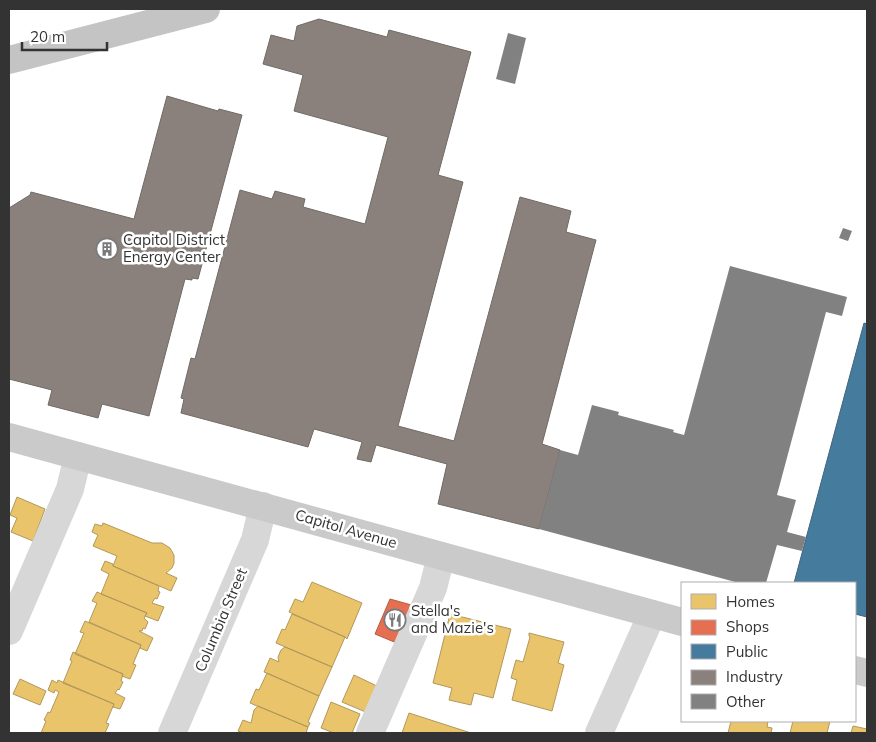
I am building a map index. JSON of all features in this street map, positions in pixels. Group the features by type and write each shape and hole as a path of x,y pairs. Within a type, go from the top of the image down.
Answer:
{"highway":[{"path":"9,60 206,9"}],"main road":[{"name":"Capitol Avenue","path":"9,437 681,622"}],"street":[{"path":"9,631 70,489 78,456"},
{"name":"Columbia Street","path":"172,733 255,540 263,506"},
{"path":"370,733 433,588 441,556"},
{"path":"599,733 652,614"}],"building: Homes":[{"path":"17,497 45,509 33,541 11,532 17,518 10,515"},
{"path":"103,523 152,543 162,543 170,548 174,555 174,563 172,568 166,573 177,578 171,591 113,566 117,556 93,546 98,535 92,532 95,524 102,526"},
{"path":"105,561 159,586 158,591 160,592 157,599 155,598 152,603 164,607 158,621 145,616 147,613 101,594 109,574 101,570"},
{"path":"312,582 362,603 347,639 289,612 295,599 303,602"},
{"path":"97,592 147,613 144,618 148,622 145,629 143,628 142,631 139,631 153,638 147,651 140,648 141,645 89,622 97,603 92,601"},
{"path":"292,614 345,637 332,667 276,643 282,629 285,630"},
{"path":"450,614 511,629 493,698 474,693 471,705 449,700 452,688 433,683"},
{"path":"85,621 141,645 133,664 136,665 130,679 122,676 123,674 75,654 84,633 80,632"},
{"path":"529,633 564,642 558,663 564,665 552,711 512,700 517,680 511,678 516,660 523,662 530,637"},
{"path":"285,647 332,667 319,696 264,672 270,658 279,662 278,657 281,650"},
{"path":"73,652 123,674 121,681 123,682 115,693 125,698 120,709 113,707 114,704 63,683 72,661 70,660"},
{"path":"267,673 319,696 308,722 310,723 308,727 250,703 256,689 259,690"},
{"path":"354,675 379,687 368,713 342,702"},
{"path":"20,679 46,691 40,705 13,694"},
{"path":"52,680 57,683 58,680 114,704 106,723 109,724 105,733 41,733 46,721 44,720 48,712 50,713 59,692 55,690 54,693 48,690"},
{"path":"331,702 360,714 352,733 334,733 321,728"},
{"path":"258,706 308,727 306,733 243,733 238,731 243,720 251,723 254,710"},
{"path":"409,713 471,733 402,733"},
{"path":"731,722 768,722 767,727 772,728 771,733 728,733"},
{"path":"793,722 830,722 827,733 790,733"},
{"path":"853,726 867,729 867,733 851,733"}],"building: Shops":[{"name":"Stella's and Mazie's","path":"390,599 415,606 399,644 375,634"}],"building: Public":[{"path":"864,323 867,324 867,617 856,614 856,582 794,582"}],"building: Industry":[{"path":"319,19 387,37 389,30 471,52 438,175 463,182 398,426 454,441 520,197 571,211 566,232 596,240 542,444 560,450 539,529 438,504 447,464 376,445 371,462 357,459 362,442 314,429 308,447 181,413 184,399 181,398 191,358 195,359 240,190 272,199 275,191 305,199 303,207 365,224 388,137 294,111 303,75 263,64 271,35 294,41 297,26"},
{"name":"Capitol District Energy Center","path":"167,96 218,111 219,109 242,115 198,279 185,279 149,416 102,404 98,418 48,405 52,390 9,379 9,208 30,195 31,192 134,219"}],"building: Other":[{"path":"508,33 526,38 515,84 496,79"},
{"path":"843,228 852,231 848,241 839,238"},
{"path":"730,266 847,297 842,316 826,312 777,495 796,500 787,532 806,537 802,551 777,545 766,582 735,582 539,529 560,450 578,455 592,405 619,412 618,415 674,430 673,432 684,435"}],"place":[{"name":"Capitol District Energy Center","path":"107,249"},
{"name":"Stella's and Mazie's","path":"395,620"}]}
